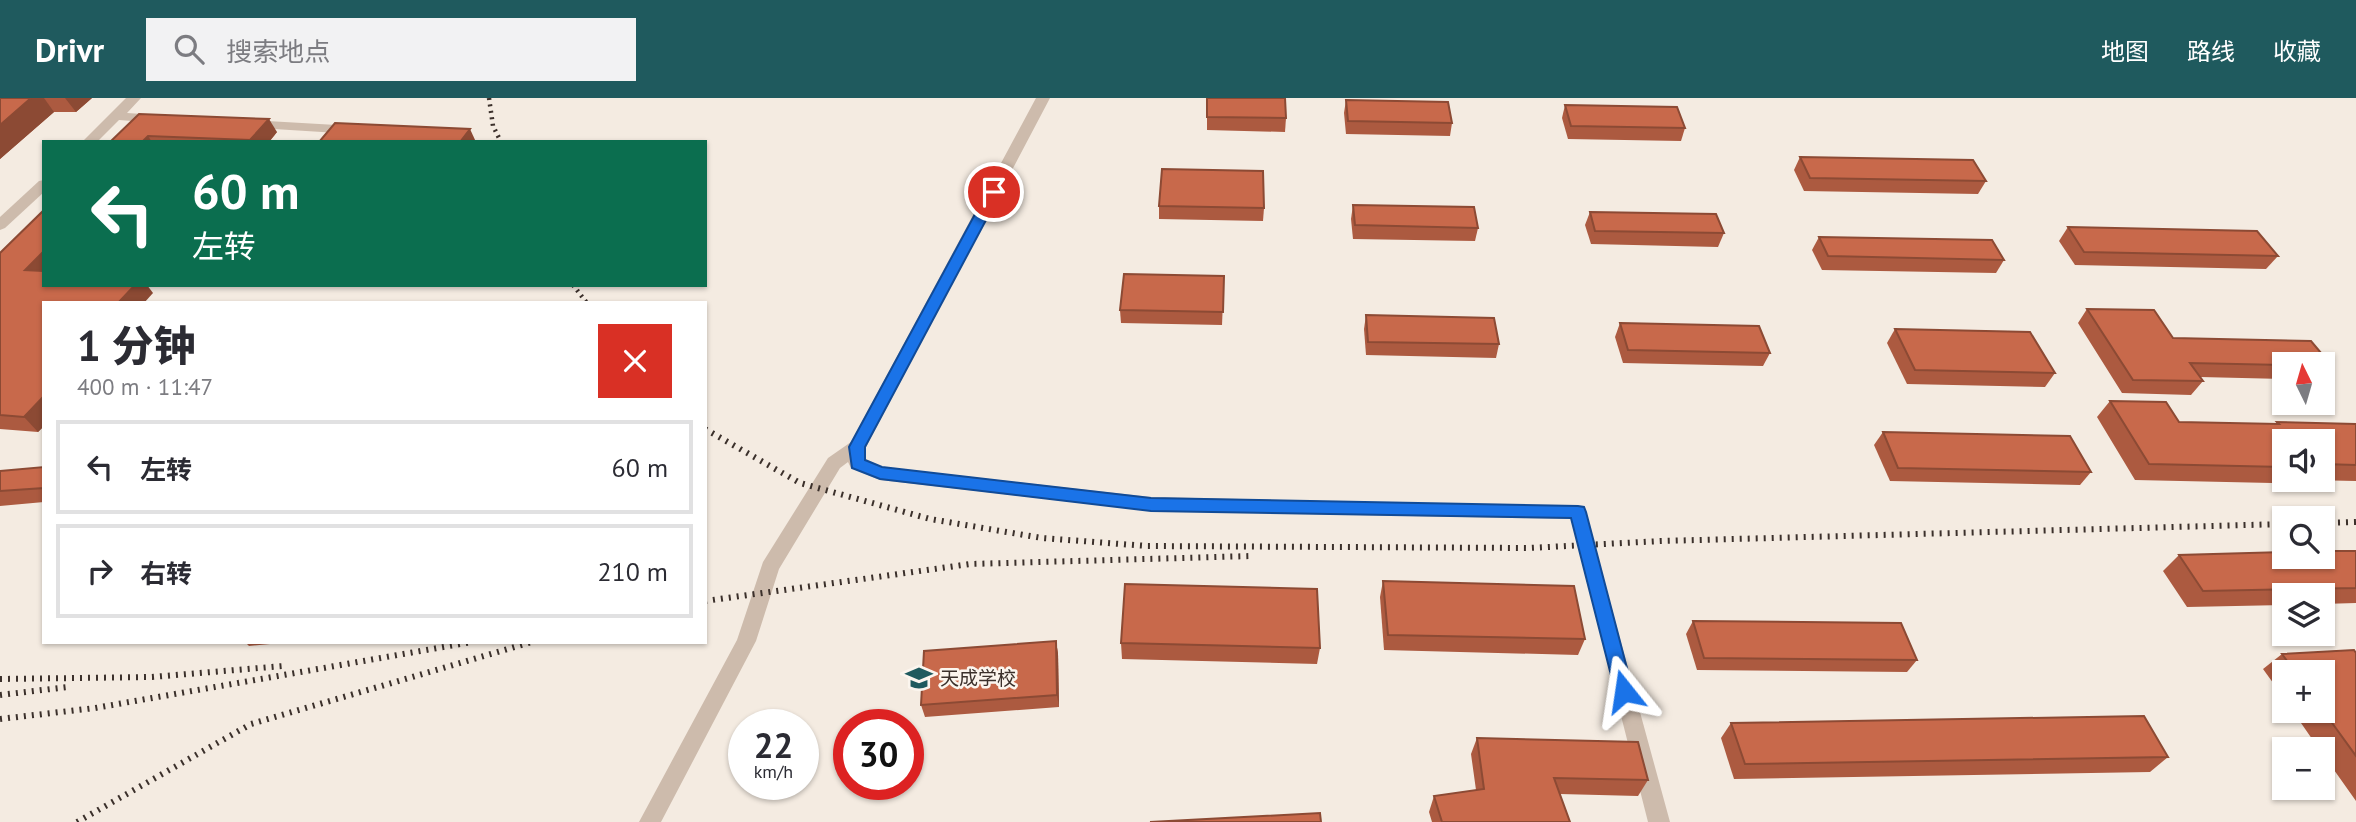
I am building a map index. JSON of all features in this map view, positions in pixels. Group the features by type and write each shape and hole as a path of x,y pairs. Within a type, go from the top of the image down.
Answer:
{"street":[{"path":"91,140 134,98"},
{"path":"650,822 746,641 770,567 834,463 857,447 1043,98"},
{"path":"116,116 170,119"},
{"path":"238,123 374,131"},
{"path":"0,225 42,186"},
{"path":"857,447 857,464 880,473 1151,505 1578,512 1659,822"}],"building":[{"path":"0,98 31,98 0,125"},
{"path":"1207,98 1285,98 1286,118 1207,117"},
{"path":"1346,100 1448,102 1452,123 1348,121"},
{"path":"1565,105 1677,107 1685,128 1571,126"},
{"path":"139,114 269,119 250,140 148,136 144,140 112,140"},
{"path":"335,123 470,129 462,140 321,140"},
{"path":"1800,157 1973,160 1986,181 1810,178"},
{"path":"1162,169 1263,171 1264,208 1159,206"},
{"path":"1353,205 1474,207 1478,228 1355,225"},
{"path":"42,212 42,253 25,270 42,271 42,287 133,287 120,301 42,301 42,398 24,417 0,415 0,253"},
{"path":"1590,212 1716,214 1724,233 1595,231"},
{"path":"2068,227 2257,231 2278,256 2084,252"},
{"path":"1819,237 1992,240 2004,260 1828,256"},
{"path":"1124,274 1224,276 1223,312 1120,310"},
{"path":"2087,309 2154,310 2173,338 2311,341 2320,352 2272,352 2272,365 2190,363 2203,381 2133,380"},
{"path":"1366,315 1494,318 1499,344 1368,342"},
{"path":"1620,323 1759,326 1770,353 1628,350"},
{"path":"1895,329 2030,332 2055,373 1915,370"},
{"path":"2110,401 2166,402 2179,422 2356,424 2356,465 2335,464 2335,429 2272,429 2272,467 2149,464"},
{"path":"1883,432 2070,436 2091,472 1898,468"},
{"path":"42,467 42,488 0,491 0,471"},
{"path":"2335,551 2356,551 2356,588 2335,588 2335,583 2272,583 2272,590 2203,591 2179,555 2272,552 2272,569 2335,569"},
{"path":"1383,581 1574,586 1585,639 1388,635"},
{"path":"1125,584 1317,589 1320,648 1121,643"},
{"path":"1693,621 1901,623 1917,660 1704,658"},
{"path":"1056,641 1057,695 921,705 924,651"},
{"path":"2354,650 2356,756 2332,723 2335,723 2335,660 2286,660 2282,654"},
{"path":"2144,716 2168,757 1745,764 1731,723"},
{"path":"1477,738 1638,742 1648,780 1554,778 1570,822 1442,822 1434,796 1484,789"},
{"path":"1320,813 1321,822 1150,822"}],"railway":[{"path":"489,98 493,126 500,140"},
{"path":"575,287 585,301"},
{"path":"707,430 800,483 930,519 1042,538 1147,546 1529,548 1661,541 2272,524"},
{"path":"2335,523 2356,522"},
{"path":"707,601 970,564 1252,556"},
{"path":"0,719 95,708 461,644"},
{"path":"77,822 251,724 525,644"},
{"path":"0,679 152,677 283,666"},
{"path":"0,695 68,687"}],"place":[{"name":"天成学校","path":"919,678"}],"route":[{"path":"994,192 857,447 857,464 880,473 1151,505 1578,512 1624,691"}]}
